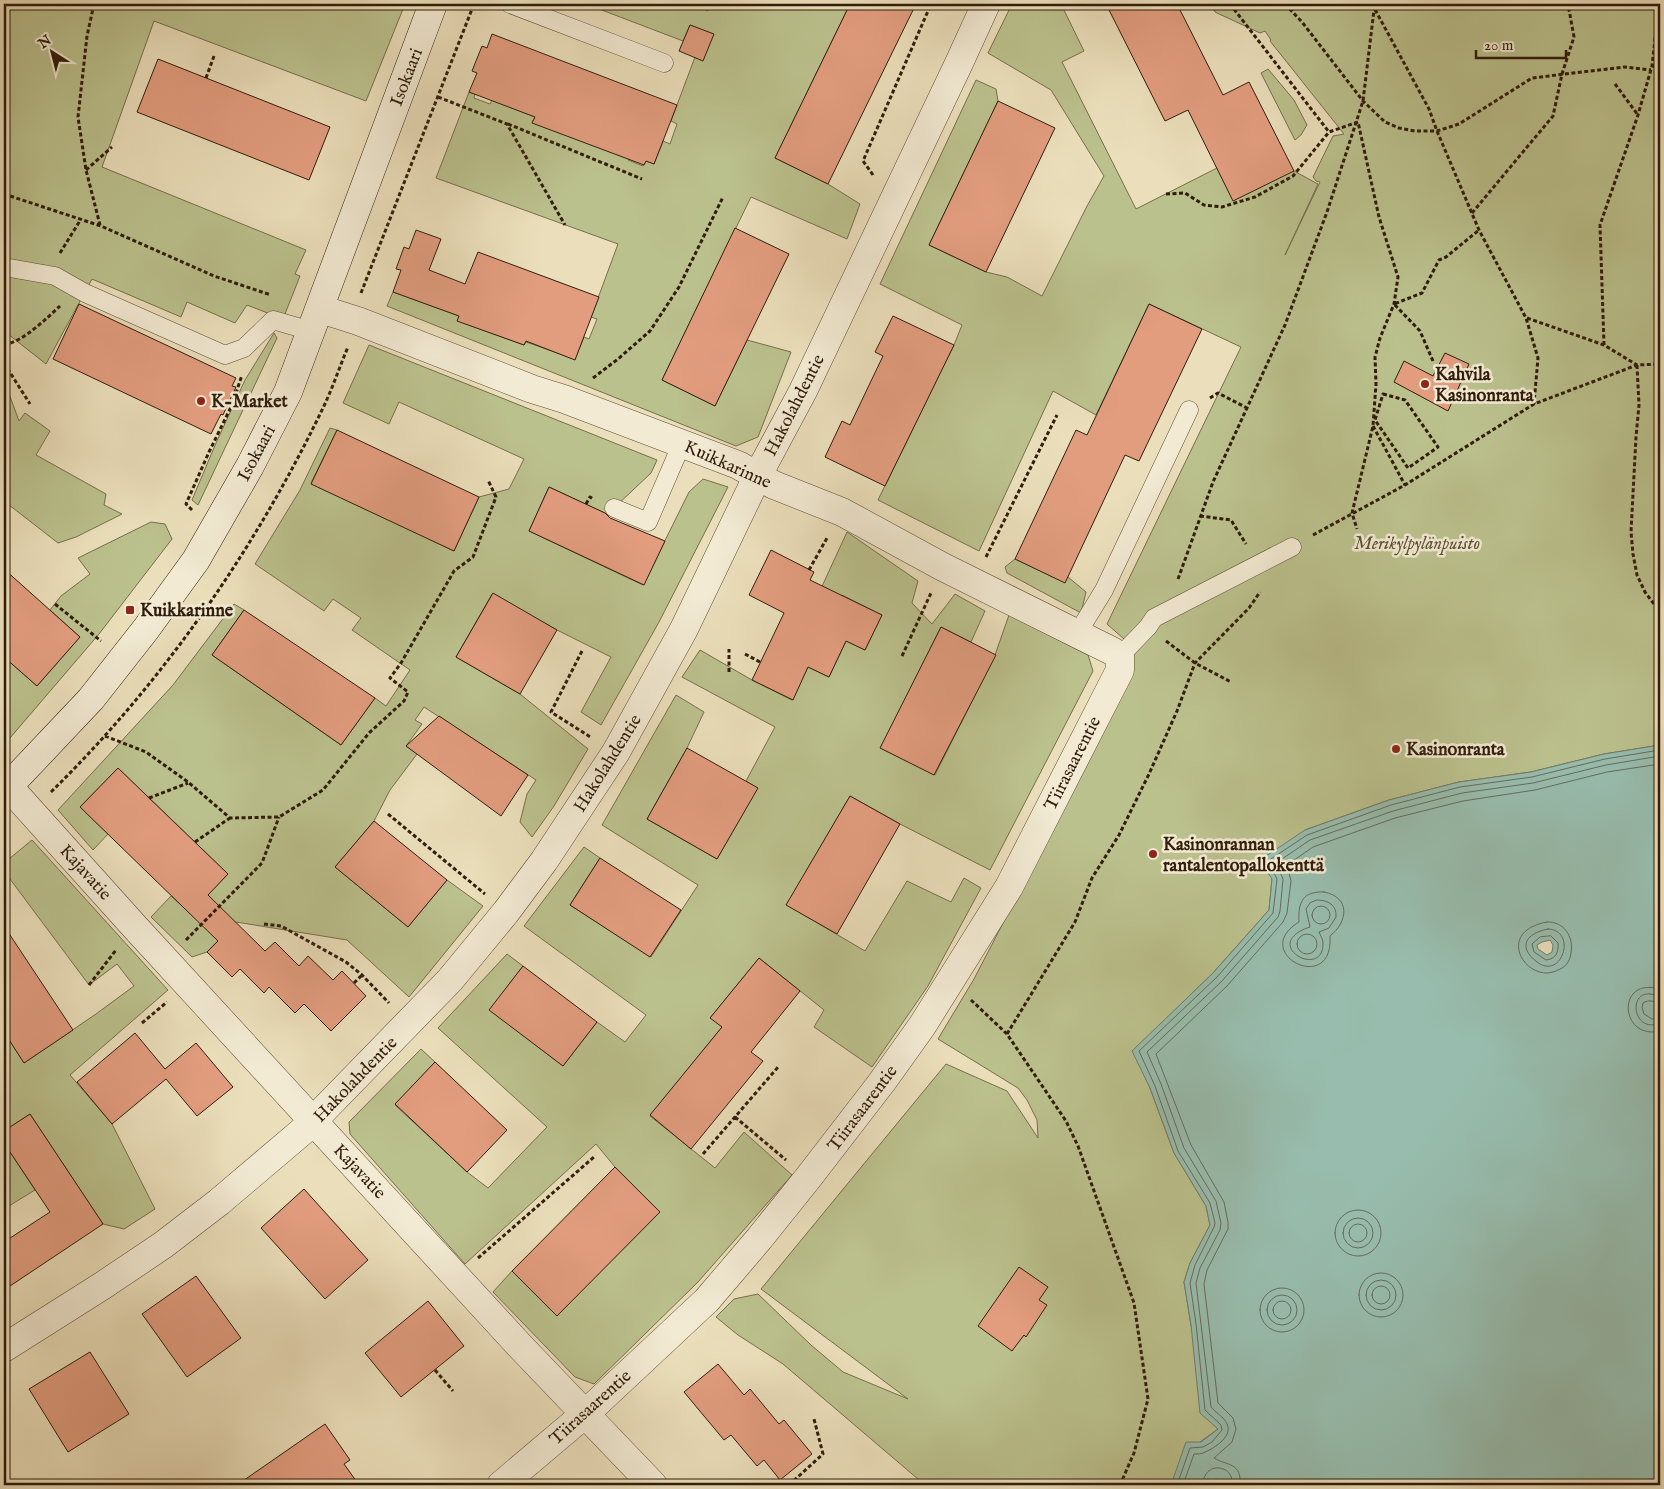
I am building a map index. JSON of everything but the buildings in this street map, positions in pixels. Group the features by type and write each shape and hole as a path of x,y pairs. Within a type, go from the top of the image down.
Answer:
{"street":[{"name":"Isokaari","path":"5,786 91,699 123,658 196,560 250,466 288,392 433,4"},
{"name":"Hakolahdentie","path":"4,1348 163,1245 219,1202 314,1120 450,980 506,912 544,861 616,752 684,629 758,475 803,391 986,4"},
{"name":"Kuikkarinne","path":"315,320 358,321 532,389 738,465 774,484 842,512 943,567 1120,656"},
{"name":"Tiirasaarentie","path":"501,1485 585,1414 707,1300 808,1178 882,1082 922,1026 1010,887 1120,670 1120,656"},
{"name":"Kajavatie","path":"5,786 571,1401 653,1485"}],"lane":[{"path":"510,4 664,63"},
{"path":"4,267 56,276 85,293 224,354 244,348 273,320 315,320"},
{"path":"1077,634 1104,590 1189,410"},
{"path":"614,508 648,522 682,443"},
{"path":"1120,656 1151,622 1292,547"}],"path":[{"path":"94,4 87,36 78,117 86,170 101,226"},
{"path":"363,287 474,4"},
{"path":"899,188 877,181 863,161 931,4"},
{"path":"1230,4 1329,132"},
{"path":"1285,4 1302,22 1363,101 1385,122 1415,131 1437,132 1459,124 1532,78 1624,67 1651,70"},
{"path":"1372,4 1430,109 1437,132 1479,230 1526,318 1538,358 1534,404"},
{"path":"1472,213 1553,116 1562,74 1574,37 1568,4"},
{"path":"1604,346 1600,224 1638,115 1651,70 1659,4"},
{"path":"1231,682 1195,663 1151,622 1178,578 1213,482 1285,325 1328,212 1358,122 1363,101 1374,10"},
{"path":"206,78 214,56"},
{"path":"1652,66 1660,68"},
{"path":"1615,84 1638,115"},
{"path":"438,97 642,180"},
{"path":"1166,194 1185,193 1204,205 1222,207 1255,197 1293,176 1329,132 1358,122"},
{"path":"1357,529 1352,513 1373,426 1376,384 1375,357 1380,338 1394,304 1398,277 1379,217 1358,122"},
{"path":"507,124 565,225"},
{"path":"86,170 112,148"},
{"path":"4,194 101,226 214,276 280,297"},
{"path":"564,400 618,359 650,331 680,287 723,197"},
{"path":"46,275 81,219"},
{"path":"1394,304 1422,293 1439,260 1446,257 1479,230"},
{"path":"4,344 10,344 40,325 63,302 74,285"},
{"path":"1394,304 1420,331 1433,361"},
{"path":"1526,318 1604,346 1637,365"},
{"path":"196,513 186,504 241,380 244,348"},
{"path":"4,363 30,404"},
{"path":"1292,547 1405,485 1534,404 1637,365 1660,364"},
{"path":"1637,365 1639,405 1631,532 1632,554 1645,592 1660,612"},
{"path":"1218,393 1247,408"},
{"path":"1383,394 1405,400 1438,447 1408,468 1375,420 1383,394"},
{"path":"972,581 982,566 1057,415"},
{"path":"1373,426 1405,485"},
{"path":"195,842 230,818 279,817 323,790 369,733 404,701 408,692 390,678 401,663 454,571 473,557 496,497 488,480"},
{"path":"1200,516 1231,520 1258,564"},
{"path":"902,656 943,567"},
{"path":"1007,1034 1075,922 1092,878 1118,835 1148,774 1195,663 1249,608 1265,585"},
{"path":"55,604 123,658"},
{"path":"729,649 729,672"},
{"path":"582,651 551,712 616,752"},
{"path":"744,654 760,662"},
{"path":"105,736 146,752 188,782 230,818"},
{"path":"149,798 188,782"},
{"path":"388,814 506,912"},
{"path":"166,961 262,863 279,817"},
{"path":"264,924 281,926 346,962 362,975 408,1024"},
{"path":"89,986 134,926"},
{"path":"354,984 362,975"},
{"path":"968,997 1007,1034 1066,1121 1078,1146 1134,1303 1148,1399 1134,1453 1120,1485"},
{"path":"703,1154 779,1066"},
{"path":"735,1117 808,1178"},
{"path":"457,1277 594,1157"},
{"path":"435,1370 453,1391"},
{"path":"789,1485 823,1454 814,1419"}],"green space":[{"path":"4,4 405,4 366,101 154,21 102,167 306,250 295,274 300,276 283,319 247,305 235,323 187,302 181,317 92,279 46,364 4,331"},
{"path":"586,4 693,4 708,11 711,4 850,4 775,158 828,184 860,204 847,239 751,197 662,380 715,406 747,340 791,352 758,437 736,446 387,306 393,292 459,316 458,321 524,345 526,342 575,359 584,337 589,339 597,319 591,317 618,244 436,178 469,92 475,94 474,98 490,104 492,100 535,117 532,122 630,156 628,160 643,166 646,161 654,164 663,141 670,144 677,124 671,121 695,57 703,60 713,34 690,25 683,41"},
{"name":"Merikylpylänpuisto","path":"1012,4 1061,4 1084,51 1062,62 1136,209 1217,168 1294,171 1318,184 1285,255 1320,182 1316,181 1313,177 1333,136 1344,134 1270,41 1265,31 1260,33 1215,12 1211,4 1660,4 1660,745 1604,754 1531,772 1459,782 1389,800 1305,830 1272,879 1269,910 1213,973 1133,1051 1150,1088 1174,1153 1206,1206 1210,1225 1190,1263 1184,1282 1191,1325 1218,1429 1200,1442 1171,1485 925,1485 783,1364 738,1335 716,1317 734,1299 758,1294 811,1345 843,1372 908,1399 761,1289 946,1064 1007,1091 1038,1138 1037,1120 1027,1100 1018,1088 938,1039 974,979 1056,821 1124,639 1107,624 1241,347 1149,304 1096,415 1053,391 979,551 878,500 962,325 880,284 976,80 996,89 998,101 929,245 986,272 1007,277 1042,296 1104,176 1051,90 988,53"},
{"path":"1268,69 1294,100 1307,125 1301,135 1295,140 1261,73"},
{"path":"274,333 277,338 198,505 192,500 216,443 245,380"},
{"path":"369,345 657,460 651,473 614,508 611,516 549,487 529,531 643,585 689,492 703,479 728,487 659,622 601,725 581,712 611,657 492,594 456,657 520,694 588,749 554,806 532,837 520,822 527,794 536,780 424,707 415,720 422,724 406,746 417,754 390,790 374,821 335,867 408,927 447,880 483,906 409,997 347,940 236,922 207,952 192,957 151,917 171,896 190,913 228,874 118,768 80,807 108,834 93,850 58,810 173,685 234,604 244,610 212,655 341,745 375,698 386,706 410,670 352,630 361,618 333,599 324,611 255,564 300,490 330,428 337,430 311,483 454,551 479,497 509,489 524,459 399,402 389,424 343,403"},
{"path":"4,380 19,421 25,413 50,431 36,455 106,494 104,505 122,514 76,537 58,543 4,501"},
{"path":"151,522 165,524 172,539 99,634 4,745 4,657 37,686 80,637 50,610 61,596 90,574 78,558"},
{"path":"847,532 918,581 912,603 932,624 955,594 985,611 971,642 941,627 881,748 935,775 995,655 1009,615 1088,655 1093,671 990,870 850,796 787,905 865,951 907,881 951,902 964,878 981,888 928,986 872,1067 814,1027 824,1010 759,958 711,1017 722,1027 650,1116 715,1168 744,1132 792,1175 698,1282 594,1384 575,1377 493,1292 512,1271 660,1212 615,1167 596,1144 465,1264 350,1134 349,1122 421,1049 435,1062 395,1105 467,1172 488,1188 547,1127 438,1028 507,954 523,966 490,1010 563,1066 597,1022 625,1042 646,1015 524,926 584,847 600,858 570,905 651,957 698,885 602,825 676,695 704,712 687,748 647,819 717,859 757,788 746,781 775,727 682,677 700,650 752,680 792,700 808,667 829,677 846,641 865,650 882,615 842,595 826,628 807,619"},
{"path":"1015,559 1064,582 1068,577 1086,592 1081,613 1007,573 1005,567"},
{"path":"32,840 168,990 70,1075 112,1124 155,1209 124,1229 103,1224 30,1114 4,1131 4,1032 24,1063 134,986 117,964 89,985 4,871 4,863"},
{"path":"4,1143 35,1190 4,1209"}],"water":[{"path":"1660,745 1660,1485 1220,1485 1222,1480 1215,1479 1215,1485 1171,1485 1186,1442 1201,1442 1218,1429 1200,1413 1191,1325 1184,1282 1190,1263 1210,1225 1206,1206 1174,1153 1150,1088 1132,1051 1213,973 1269,910 1272,879 1260,860 1305,830 1389,800 1459,782 1531,772 1604,754","holes":["1550,940 1553,945 1552,952 1547,955 1538,949 1537,945"]}],"place":[{"name":"Kahvila Kasinonranta","path":"1425,384"},
{"name":"K-Market","path":"201,401"},
{"name":"Kuikkarinne","path":"130,610"},
{"name":"Kasinonranta","path":"1396,749"},
{"name":"Kasinonrannan rantalentopallokenttä","path":"1153,854"}]}
